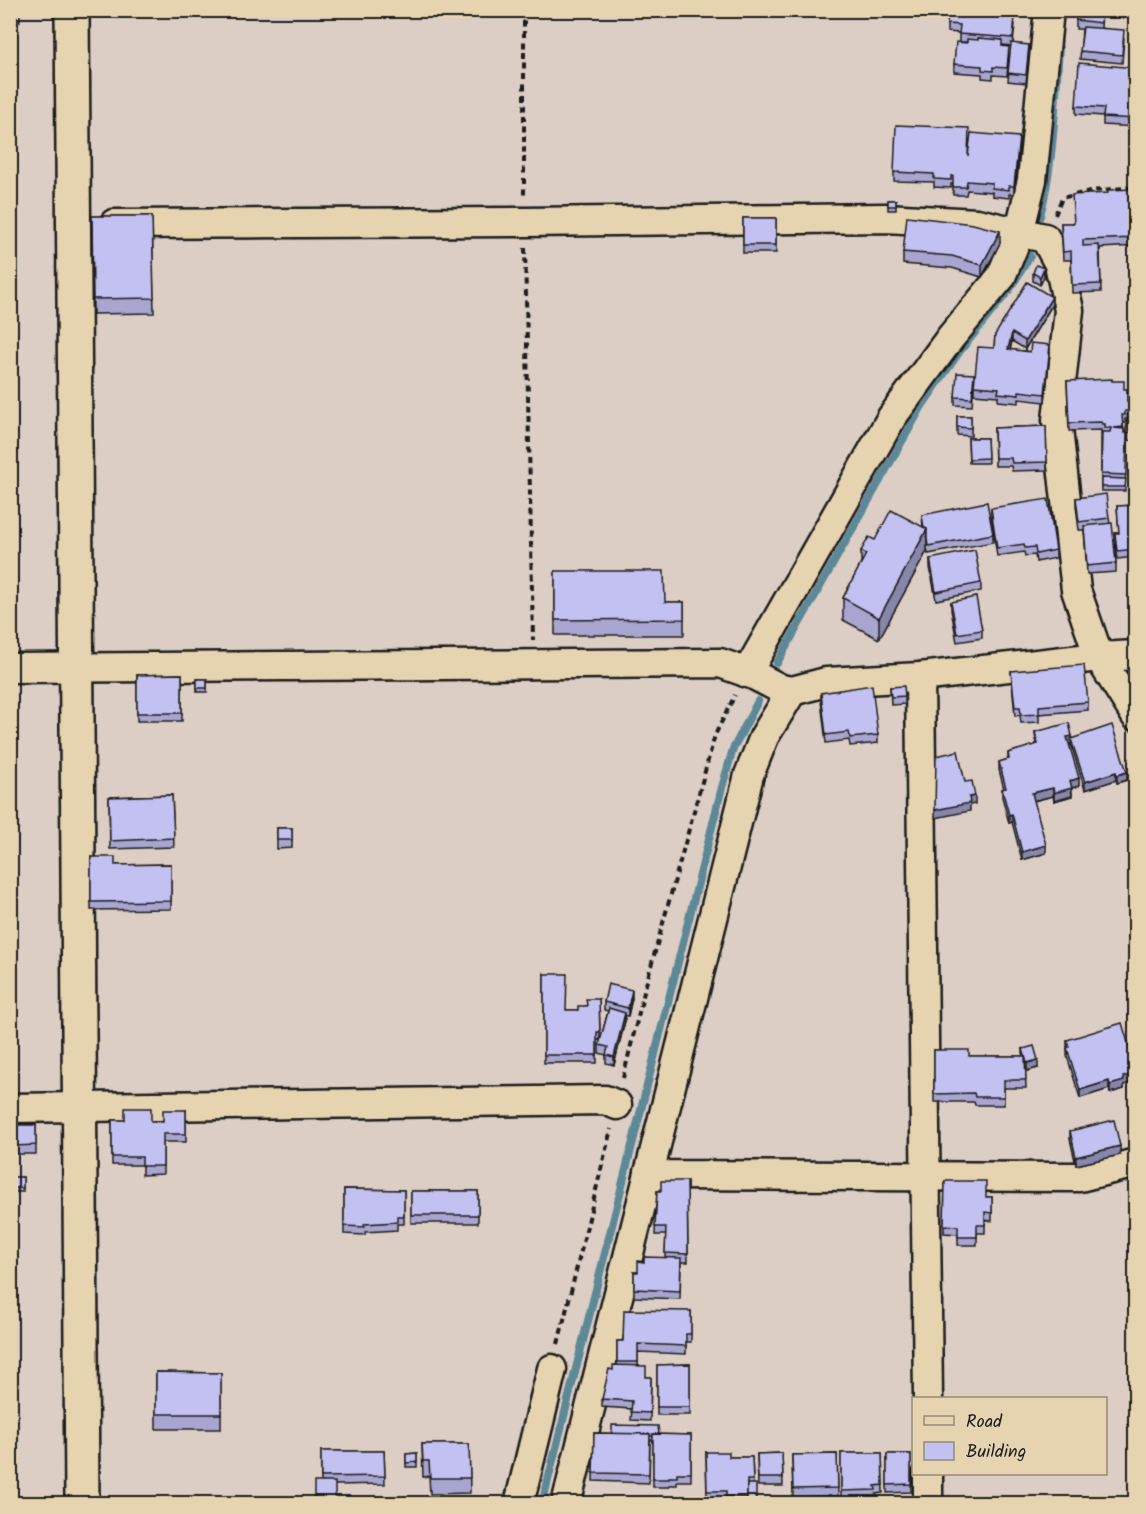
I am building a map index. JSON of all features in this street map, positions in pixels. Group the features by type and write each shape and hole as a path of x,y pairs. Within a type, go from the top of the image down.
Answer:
{"street":[{"path":"72,10 81,1503"},
{"path":"747,673 892,417 951,337 1032,236 1032,180 1048,10"},
{"path":"75,224 885,218 977,223 1032,236 1059,264 1069,310 1057,420 1076,590 1099,657 1136,716"},
{"path":"10,668 720,663 754,675 781,689 792,691 826,682 920,677 1136,655"},
{"path":"920,677 928,1397"},
{"path":"566,1503 749,775 764,737 792,691"},
{"path":"10,1108 605,1100 617,1105"},
{"path":"650,1172 660,1175 1080,1177 1136,1163"},
{"path":"519,1503 552,1369"},
{"path":"928,1475 928,1503"}],"path":[{"path":"524,10 524,222 534,664"},
{"path":"1032,236 1062,198 1090,191 1136,188"},
{"path":"552,1369 645,988 715,735 747,673"}],"building":[{"path":"10,10 19,10 20,18 10,18"},
{"path":"948,10 1002,11 1002,15 1015,16 1013,38 959,34 960,25 947,24"},
{"path":"1077,10 1102,10 1101,23 1076,20"},
{"path":"1083,27 1124,30 1122,55 1080,51"},
{"path":"978,38 1002,40 1002,46 1009,47 1007,68 993,67 993,71 982,70 982,66 954,64 956,42 967,43 967,39 978,40"},
{"path":"1011,43 1029,45 1026,75 1008,73"},
{"path":"1079,63 1136,68 1136,119 1103,117 1104,108 1076,106"},
{"path":"896,125 969,128 968,156 971,133 1019,137 1014,186 1009,186 1009,190 992,188 992,183 967,181 966,187 953,187 953,176 951,180 934,179 934,174 894,172"},
{"path":"1136,189 1136,238 1083,240 1083,246 1099,245 1101,284 1072,285 1071,251 1063,252 1061,223 1074,223 1072,195"},
{"path":"888,200 896,200 896,206 888,206"},
{"path":"92,216 152,216 154,298 93,299"},
{"path":"907,216 973,224 1000,231 982,265 952,256 903,252"},
{"path":"743,218 776,218 776,245 743,245"},
{"path":"1036,265 1044,268 1040,277 1033,273"},
{"path":"1027,282 1052,297 1025,341 1012,333 1008,349 1030,352 1031,343 1050,345 1045,394 1019,391 1019,395 998,393 999,388 974,386 978,347 994,348 995,335"},
{"path":"957,373 974,374 972,398 955,397"},
{"path":"1112,379 1112,381 1124,381 1124,389 1127,389 1127,403 1129,389 1136,390 1136,433 1126,432 1128,411 1122,415 1123,427 1114,428 1124,429 1124,433 1127,433 1126,475 1101,474 1102,432 1110,432 1111,428 1105,428 1105,424 1101,422 1069,423 1067,381"},
{"path":"957,416 971,416 971,428 957,427"},
{"path":"1046,426 1047,462 1012,463 1011,458 995,458 994,428"},
{"path":"968,438 987,438 988,458 969,459"},
{"path":"1101,478 1126,479 1125,487 1101,487"},
{"path":"1106,494 1109,518 1079,522 1076,498"},
{"path":"1048,499 1056,550 1036,554 1035,547 1025,548 1024,544 997,548 991,508"},
{"path":"987,502 993,534 928,546 927,529 924,528 922,515"},
{"path":"1136,505 1136,549 1117,551 1115,533 1119,533 1117,506"},
{"path":"891,510 927,529 879,618 843,598 866,554 861,551 869,537 875,540"},
{"path":"1112,523 1116,563 1087,566 1084,526"},
{"path":"975,550 981,583 936,592 930,559"},
{"path":"555,571 664,571 665,602 684,602 684,619 555,620"},
{"path":"976,597 982,630 957,634 951,602"},
{"path":"1084,665 1088,702 1039,706 1039,714 1021,715 1020,707 1015,707 1011,671"},
{"path":"182,674 182,713 137,713 137,675"},
{"path":"197,679 207,679 207,688 197,688"},
{"path":"872,685 878,735 850,738 849,732 826,735 821,693"},
{"path":"904,686 905,696 891,697 890,687"},
{"path":"1069,723 1072,736 1067,737 1079,778 1070,781 1072,788 1054,793 1053,788 1032,793 1046,845 1022,852 1012,814 1009,815 1002,789 1006,788 999,762 1009,759 1008,753 1038,744 1035,732"},
{"path":"1112,725 1127,772 1117,775 1116,772 1085,782 1071,739"},
{"path":"958,751 965,782 972,781 975,796 969,797 970,803 935,810 936,756"},
{"path":"172,795 174,838 110,841 109,797"},
{"path":"277,828 292,828 292,840 277,840"},
{"path":"91,857 115,857 115,865 171,864 171,901 91,902"},
{"path":"544,974 567,974 566,1010 578,1010 578,1006 587,1006 586,999 599,999 600,1032 597,1032 597,1055 544,1055"},
{"path":"608,984 632,990 628,1008 604,1002"},
{"path":"609,1008 625,1013 614,1057 606,1055 608,1047 599,1045"},
{"path":"1122,1023 1134,1062 1136,1061 1136,1081 1133,1074 1123,1077 1124,1081 1110,1085 1109,1081 1080,1090 1067,1048 1069,1047 1067,1040"},
{"path":"1034,1046 1038,1060 1027,1063 1023,1049"},
{"path":"934,1050 969,1050 969,1056 1025,1056 1026,1080 1004,1080 1004,1097 975,1097 974,1093 934,1094"},
{"path":"125,1108 151,1108 151,1121 163,1121 163,1110 186,1110 186,1134 163,1134 163,1166 142,1166 142,1157 112,1157 112,1120 125,1120"},
{"path":"1114,1120 1120,1146 1076,1157 1070,1131"},
{"path":"15,1125 36,1125 36,1145 15,1146"},
{"path":"10,1177 23,1177 23,1188 10,1188"},
{"path":"661,1181 687,1181 688,1254 665,1253 666,1227 655,1227 657,1191 661,1191"},
{"path":"945,1181 986,1181 986,1197 992,1197 992,1213 985,1212 985,1225 977,1225 977,1237 958,1237 958,1226 944,1225"},
{"path":"344,1189 404,1190 404,1216 397,1216 397,1222 364,1224 365,1227 344,1226"},
{"path":"411,1191 478,1191 478,1215 411,1215"},
{"path":"644,1257 681,1258 680,1291 634,1289 634,1272 638,1272 638,1261 644,1262"},
{"path":"624,1310 691,1311 691,1334 686,1334 686,1346 638,1344 638,1362 617,1362 617,1341 623,1341"},
{"path":"690,1364 690,1407 657,1407 657,1365"},
{"path":"613,1365 646,1366 646,1377 651,1377 650,1413 631,1412 632,1401 602,1399 609,1369 613,1370"},
{"path":"156,1372 221,1373 221,1414 156,1414"},
{"path":"612,1425 658,1426 659,1434 650,1436 650,1434 612,1434"},
{"path":"594,1433 650,1434 649,1474 593,1473"},
{"path":"653,1434 691,1435 691,1473 677,1473 677,1477 669,1477 669,1479 653,1479"},
{"path":"422,1444 469,1444 470,1478 430,1478 429,1461 423,1461"},
{"path":"321,1451 384,1451 385,1476 321,1477"},
{"path":"706,1452 729,1452 729,1457 752,1457 753,1480 747,1480 747,1497 726,1497 726,1491 707,1491"},
{"path":"417,1453 417,1462 406,1463 406,1454"},
{"path":"782,1453 783,1478 758,1478 757,1454"},
{"path":"841,1453 882,1453 883,1485 875,1486 876,1490 841,1491"},
{"path":"837,1454 838,1488 793,1489 792,1455"},
{"path":"887,1454 911,1454 911,1484 887,1485"},
{"path":"314,1482 335,1482 335,1503 314,1503"},
{"path":"747,1484 756,1484 756,1503 745,1503"}],"waterway":[{"path":"1040,216 1051,154 1059,48"},
{"path":"777,663 922,406 960,351 1010,289 1030,256"},
{"path":"542,1504 721,791 733,749 758,701"}]}
